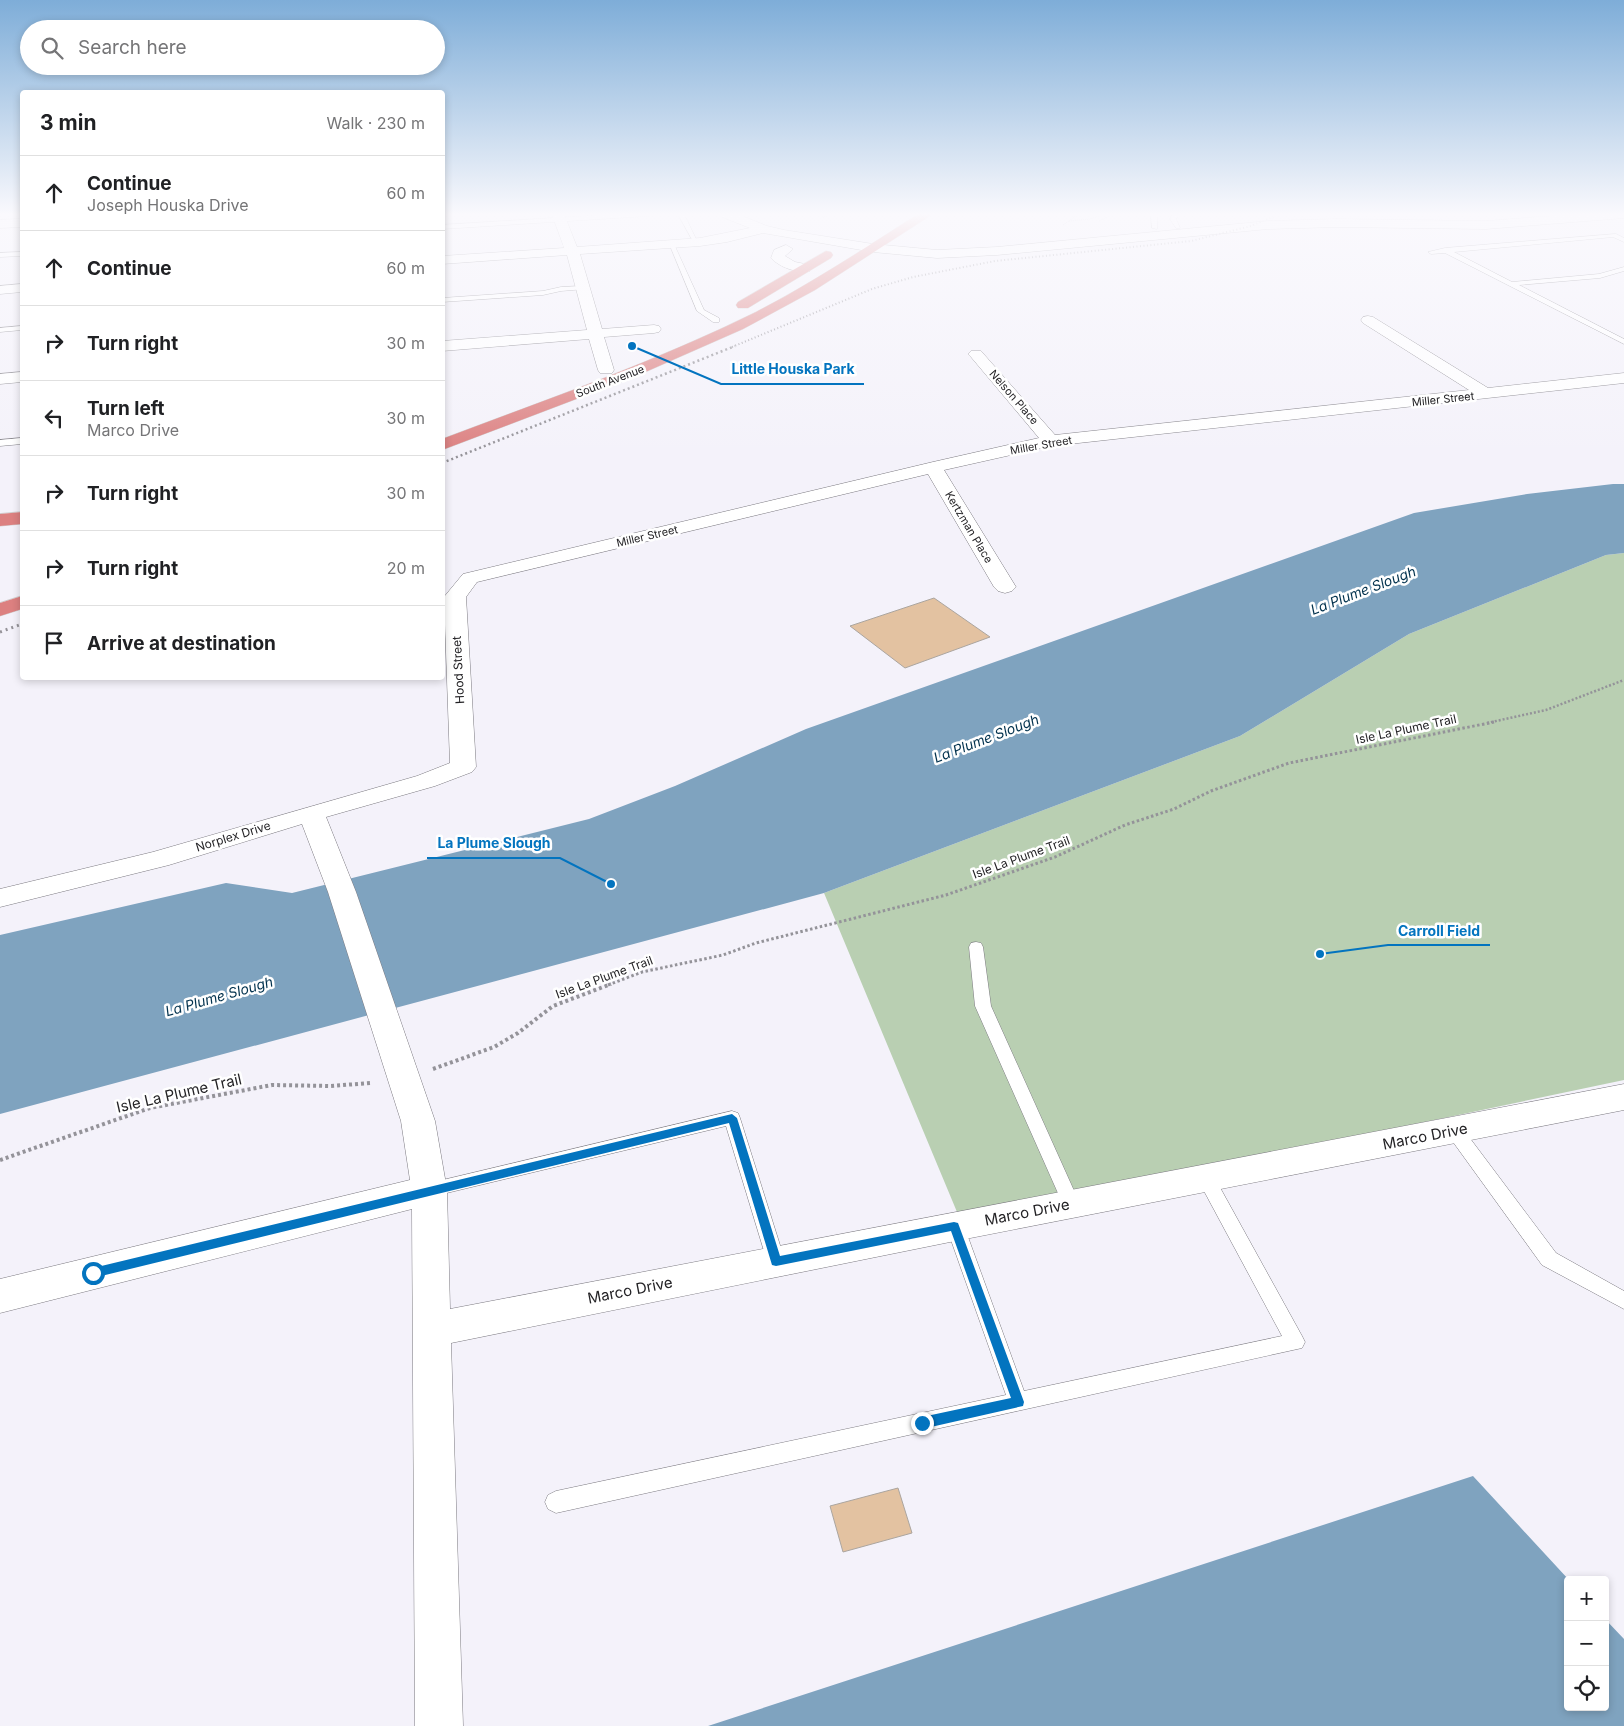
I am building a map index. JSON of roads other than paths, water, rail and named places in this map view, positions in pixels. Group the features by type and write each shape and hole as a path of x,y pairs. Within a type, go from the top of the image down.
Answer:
{"highway":[{"name":"South Avenue","path":"445,429 606,370 681,338 760,295"},
{"name":"South Avenue","path":"445,444 688,350 797,295"},
{"path":"0,520 20,518"},
{"path":"0,610 20,603"}],"street":[{"path":"585,295 606,370"},
{"path":"1368,320 1486,394"},
{"path":"445,346 654,329"},
{"name":"Nelson Place","path":"976,354 1051,441"},
{"path":"0,378 20,377"},
{"name":"Miller Street","path":"470,578 933,467 1051,441 1624,378"},
{"name":"Kertzman Place","path":"933,467 1006,587"},
{"name":"Hood Street","path":"463,766 455,597 470,578"},
{"name":"Norplex Drive","path":"0,898 159,859 312,812 426,781 463,766"},
{"path":"312,812 342,892 418,1121 429,1190 439,1726"},
{"name":"Marco Drive","path":"431,1330 954,1226 1624,1097"},
{"path":"0,1296 429,1190"}],"lane":[{"path":"445,300 521,295"},
{"path":"694,295 701,311 716,320"},
{"path":"1532,295 1624,342"},
{"path":"0,330 20,328"},
{"path":"0,443 20,440"},
{"path":"976,947 983,1006 1071,1204"},
{"path":"429,1190 732,1118 776,1261"},
{"path":"1454,1130 1548,1259 1624,1301"},
{"path":"556,1502 1295,1342 1206,1178"},
{"path":"954,1226 1018,1402"}],"water":[{"path":"1624,484 1624,553 1606,555 1409,634 1240,736 824,893 0,1114 0,935 226,883 292,893 589,819 675,786 806,729 1414,513 1527,494"},
{"path":"1473,1476 1565,1576 1564,1711 1609,1711 1609,1623 1624,1639 1624,1726 708,1726"}],"railway":[{"path":"732,347 859,295"},
{"path":"445,462 735,346"},
{"path":"0,632 20,625"}],"place":[{"name":"Little Houska Park","path":"632,346"},
{"name":"La Plume Slough","path":"611,884"},
{"name":"Carroll Field","path":"1320,954"}]}
